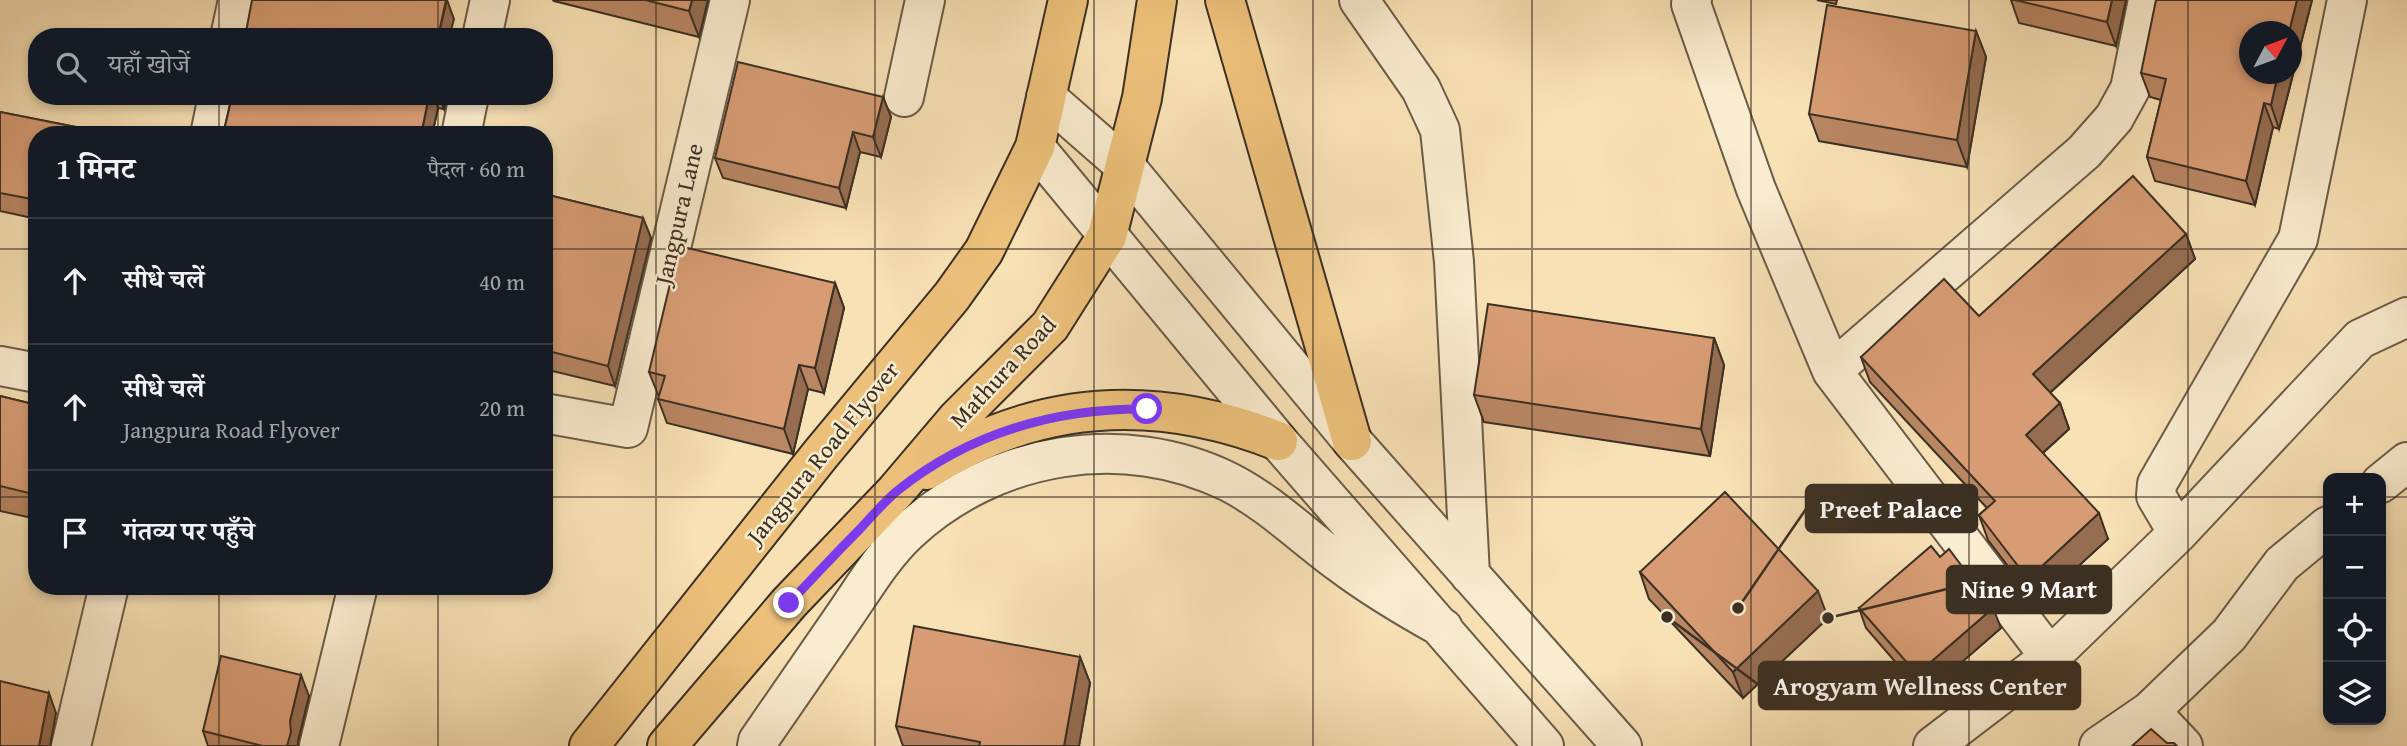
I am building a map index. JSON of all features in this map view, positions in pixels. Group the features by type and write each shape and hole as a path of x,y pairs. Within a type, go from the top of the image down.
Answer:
{"main road":[{"path":"1035,147 1068,0"},
{"name":"Mathura Road","path":"895,492 957,419 1050,326 1107,236 1142,98 1157,0"},
{"path":"1225,0 1352,441"},
{"name":"Jangpura Road Flyover","path":"589,746 820,455 952,296 985,251 1035,147"},
{"path":"667,746 789,603 895,492 951,454 982,439 1045,418 1079,412 1136,409 1181,413 1247,429 1278,441"}],"street":[{"path":"232,28 238,0"},
{"path":"484,28 490,0"},
{"name":"Jangpura Lane","path":"553,415 628,428 730,0"},
{"path":"904,97 925,0"},
{"path":"1359,0 1421,89 1440,130 1454,262 1470,575"},
{"path":"1692,0 1691,4 1756,189 1832,371 2050,657"},
{"path":"1832,371 2084,152 2114,118 2130,89 2148,0"},
{"path":"2178,533 2156,496 2157,484 2298,239 2347,0"},
{"path":"1046,97 1126,167 1352,441 1622,746"},
{"path":"212,126 216,105"},
{"path":"463,126 467,105"},
{"path":"1035,147 1278,441 1544,746"},
{"path":"1933,746 2050,657 2178,533 2360,339 2407,317"},
{"path":"0,366 28,371"},
{"path":"757,746 882,560 908,532 937,508 970,487 1005,471 1041,460 1079,454 1117,453 1193,467 1229,482 1262,501 1340,563 1390,598 1443,628"},
{"path":"2099,746 2150,711 2229,635 2282,564 2323,530"},
{"path":"71,746 107,595"},
{"path":"319,746 356,595"},
{"path":"2150,711 2183,746"}],"building":[{"path":"252,0 446,0 440,28 247,28"},
{"path":"645,0 692,0 689,11"},
{"path":"2015,0 2112,0 2107,22"},
{"path":"2156,0 2297,0 2292,21 2239,21 2239,84 2276,84 2271,105 2264,103 2246,181 2147,157 2166,79 2141,73"},
{"path":"1827,5 1976,31 1957,140 1809,114"},
{"path":"738,62 883,97 873,137 853,132 839,188 715,158"},
{"path":"230,105 427,105 423,126 225,126"},
{"path":"0,112 71,126 28,126 28,198 0,193"},
{"path":"2133,176 2186,234 2033,374 2060,403 2026,435 2099,513 2028,579 1979,515 1995,501 1861,357 1944,279 1979,316"},
{"path":"553,196 643,218 608,366 553,352"},
{"path":"679,246 835,283 815,368 799,365 784,429 658,399 665,376 649,372"},
{"path":"1488,304 1714,338 1701,429 1474,395"},
{"path":"0,396 28,403 28,493 0,486"},
{"path":"1725,492 1818,591 1733,672 1640,572"},
{"path":"1931,546 1940,557 1949,549 1993,608 1917,674 1859,608"},
{"path":"914,626 1080,657 1064,746 979,746 980,742 896,726"},
{"path":"221,656 301,675 287,746 263,746 203,731"},
{"path":"0,681 49,693 39,746 0,746"},
{"path":"2151,729 2167,743 2177,746 2132,746"}],"place":[{"name":"Preet Palace","path":"1738,608"},
{"name":"Arogyam Wellness Center","path":"1667,617"},
{"name":"Nine 9 Mart","path":"1828,618"}],"route":[{"path":"789,603 895,492 951,454 1013,427 1045,418 1113,409 1147,409"}]}
